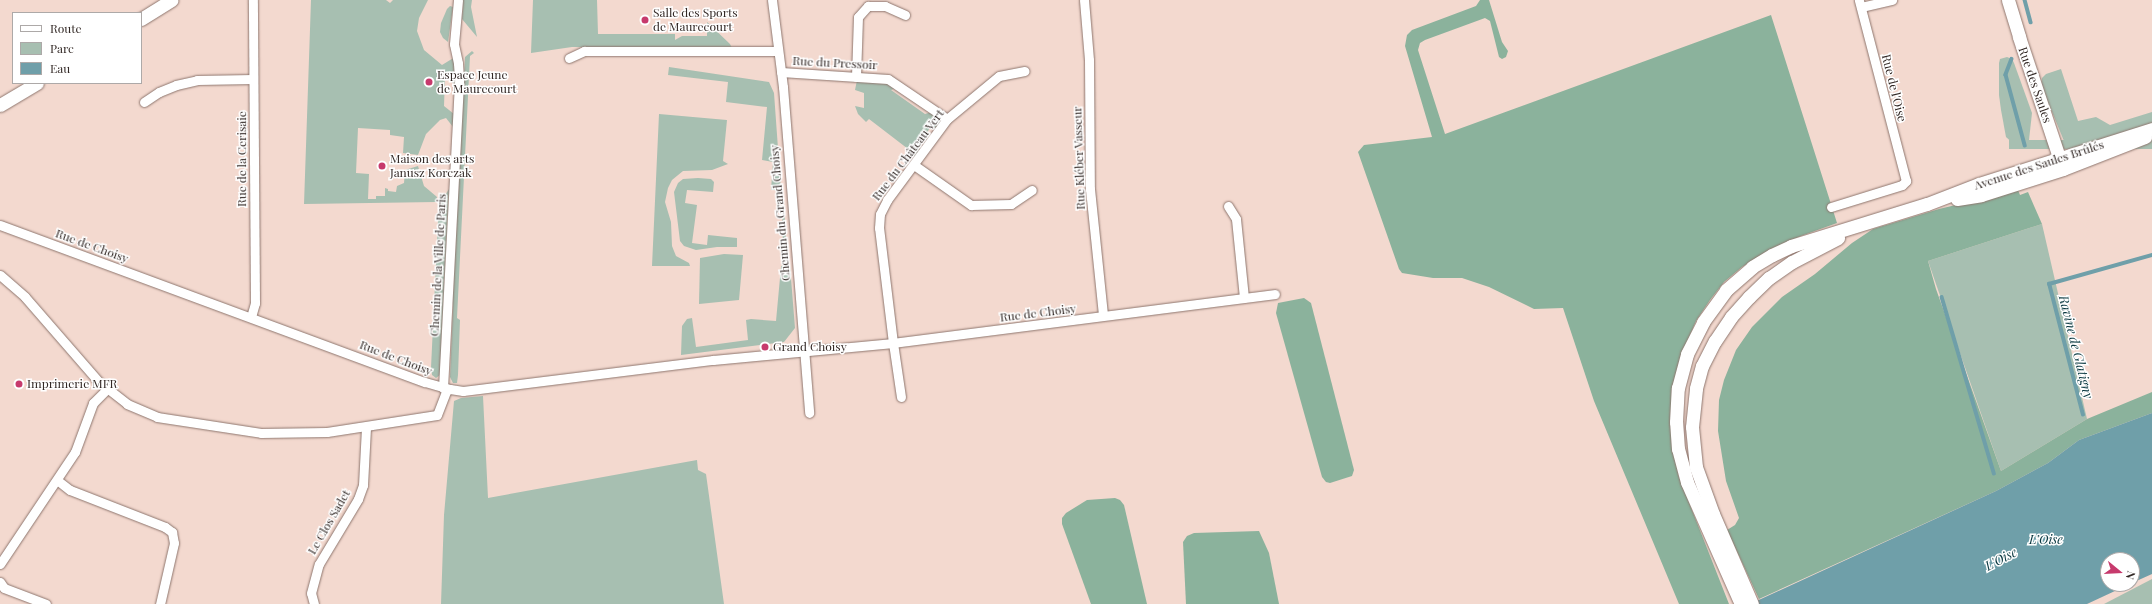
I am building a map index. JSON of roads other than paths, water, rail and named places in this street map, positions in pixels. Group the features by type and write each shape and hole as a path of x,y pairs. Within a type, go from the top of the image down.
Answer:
{"main road":[{"path":"142,18 172,0"},
{"name":"Rue des Saules","path":"2008,0 2062,163"},
{"path":"0,105 35,84"},
{"name":"Avenue des Saules Brûlés","path":"1867,224 1913,208 2062,163 2152,129"},
{"name":"Avenue des Saules Brûlés","path":"2062,163 2112,152 2152,134"},
{"path":"1752,604 1687,482 1680,460 1677,435 1678,388 1692,342 1711,308 1726,290 1760,262 1792,246 1867,224"},
{"path":"1741,604 1717,538 1700,480 1692,439 1693,401 1699,378 1708,354 1731,317 1769,278 1792,262 1867,224"}],"street":[{"name":"Rue de la Cerisaie","path":"251,317 255,303 253,0"},
{"name":"Chemin de la Ville de Paris","path":"366,428 437,415 445,388 459,78 454,44 458,0"},
{"name":"Chemin du Grand Choisy","path":"772,0 781,72 804,352"},
{"name":"Rue Kléber Vasseur","path":"1084,0 1088,60 1090,189 1103,315"},
{"path":"1860,4 1892,0"},
{"name":"Rue de l'Oise","path":"1831,207 1902,185 1906,181 1860,4"},
{"path":"856,77 858,17 868,6 885,6 905,15"},
{"path":"569,58 584,51 778,51"},
{"name":"Rue du Château Vert","path":"901,397 893,343 880,228 880,214 887,200 947,119 999,76 1025,71"},
{"name":"Rue du Pressoir","path":"781,72 888,78 947,119"},
{"path":"144,102 159,92 176,85 197,80 253,79"},
{"path":"914,165 971,205 1011,204 1032,190"},
{"path":"1228,206 1236,218 1244,298"},
{"name":"Rue de Choisy","path":"0,225 445,388 478,389 721,360 893,343 1275,294"},
{"path":"0,276 25,297 69,349 107,389 122,401 143,412 157,417 261,432 327,432 366,428"},
{"path":"804,352 809,413"},
{"path":"0,564 75,452 92,403 107,389"},
{"name":"Le Clos Sadet","path":"314,604 311,593 319,564 358,498 363,485 366,428"},
{"path":"57,480 70,490 165,527 172,532 174,543 160,604"},
{"path":"0,582 4,588 46,604"}],"water":[{"name":"L’Oise","path":"2152,413 2152,574 2140,579 2140,552 2100,552 2100,592 2113,592 2087,604 1750,604 1996,491 2048,463 2079,440"}],"waterway":[{"path":"2025,0 2031,22"},
{"path":"2012,59 2006,75 2025,145"},
{"name":"Ravine de Glatigny","path":"2083,415 2049,284 2152,255"},
{"path":"1942,297 1994,473"}],"place":[{"name":"Salle des Sports de Maurecourt","path":"645,20"},
{"name":"Espace Jeune de Maurecourt","path":"429,82"},
{"name":"Maison des arts Janusz Korczak","path":"382,166"},
{"name":"Grand Choisy","path":"765,347"},
{"name":"Imprimerie MFR","path":"19,384"}],"water label":[{"name":"L'Oise","path":"2001,559"}]}
